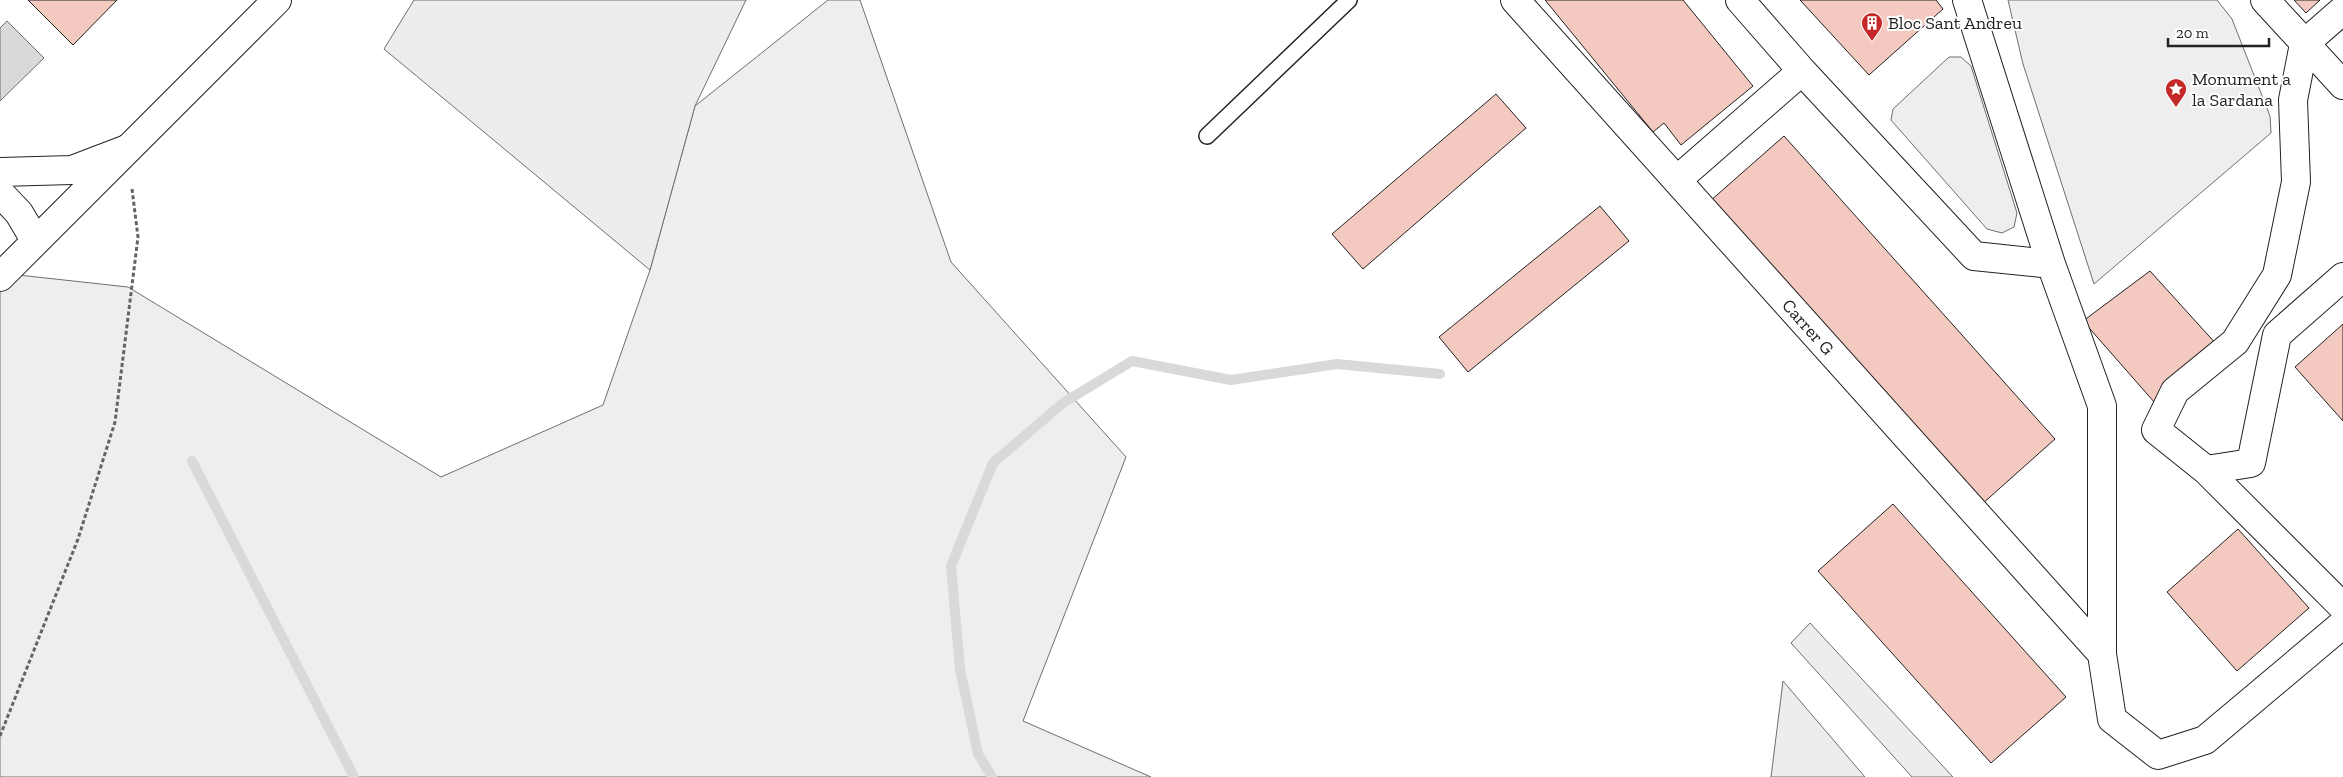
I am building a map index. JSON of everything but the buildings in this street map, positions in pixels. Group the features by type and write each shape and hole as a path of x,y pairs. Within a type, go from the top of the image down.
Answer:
{"street":[{"path":"0,277 277,0"},
{"name":"Carrer G","path":"1515,0 2102,654"},
{"path":"1740,0 1974,256 2052,264"},
{"path":"1967,0 2052,264 2102,406 2102,654 2112,719 2158,755 2205,740 2343,624"},
{"path":"2265,0 2342,86"},
{"path":"2343,10 2304,44 2293,100 2296,182 2277,275 2235,342 2175,391 2156,430 2206,470 2343,607"},
{"path":"1677,180 1802,70"},
{"path":"0,172 72,170 127,148"},
{"path":"0,193 19,213 35,240"},
{"path":"2206,470 2251,463 2277,335 2343,277"}],"lane":[{"path":"1208,136 1349,0"}],"path":[{"path":"0,736 78,539 115,422 138,237 127,148"}],"shaded area":[{"path":"414,0 746,0 695,106 650,270 384,49"},
{"path":"828,0 860,0 951,262 1126,457 1023,721 1151,777 0,777 0,273 128,287 441,477 603,405 650,270 695,106"},
{"path":"2008,0 2217,0 2232,19 2270,116 2271,133 2094,284 2023,64"},
{"path":"7,21 44,58 0,101 0,28"},
{"path":"1949,57 1961,57 1971,66 2017,213 2014,227 2002,233 1987,229 1891,120 1893,109"},
{"path":"1810,623 1953,777 1912,777 1791,643"},
{"path":"1783,681 1865,777 1771,777"}],"waterway":[{"path":"992,777 978,754 960,669 951,566 993,463 1063,403 1132,361 1231,380 1337,364 1440,374"},
{"path":"192,461 354,777"}],"place":[{"name":"Bloc Sant Andreu","path":"1872,42"},
{"name":"Monument a la Sardana","path":"2176,108"}]}
